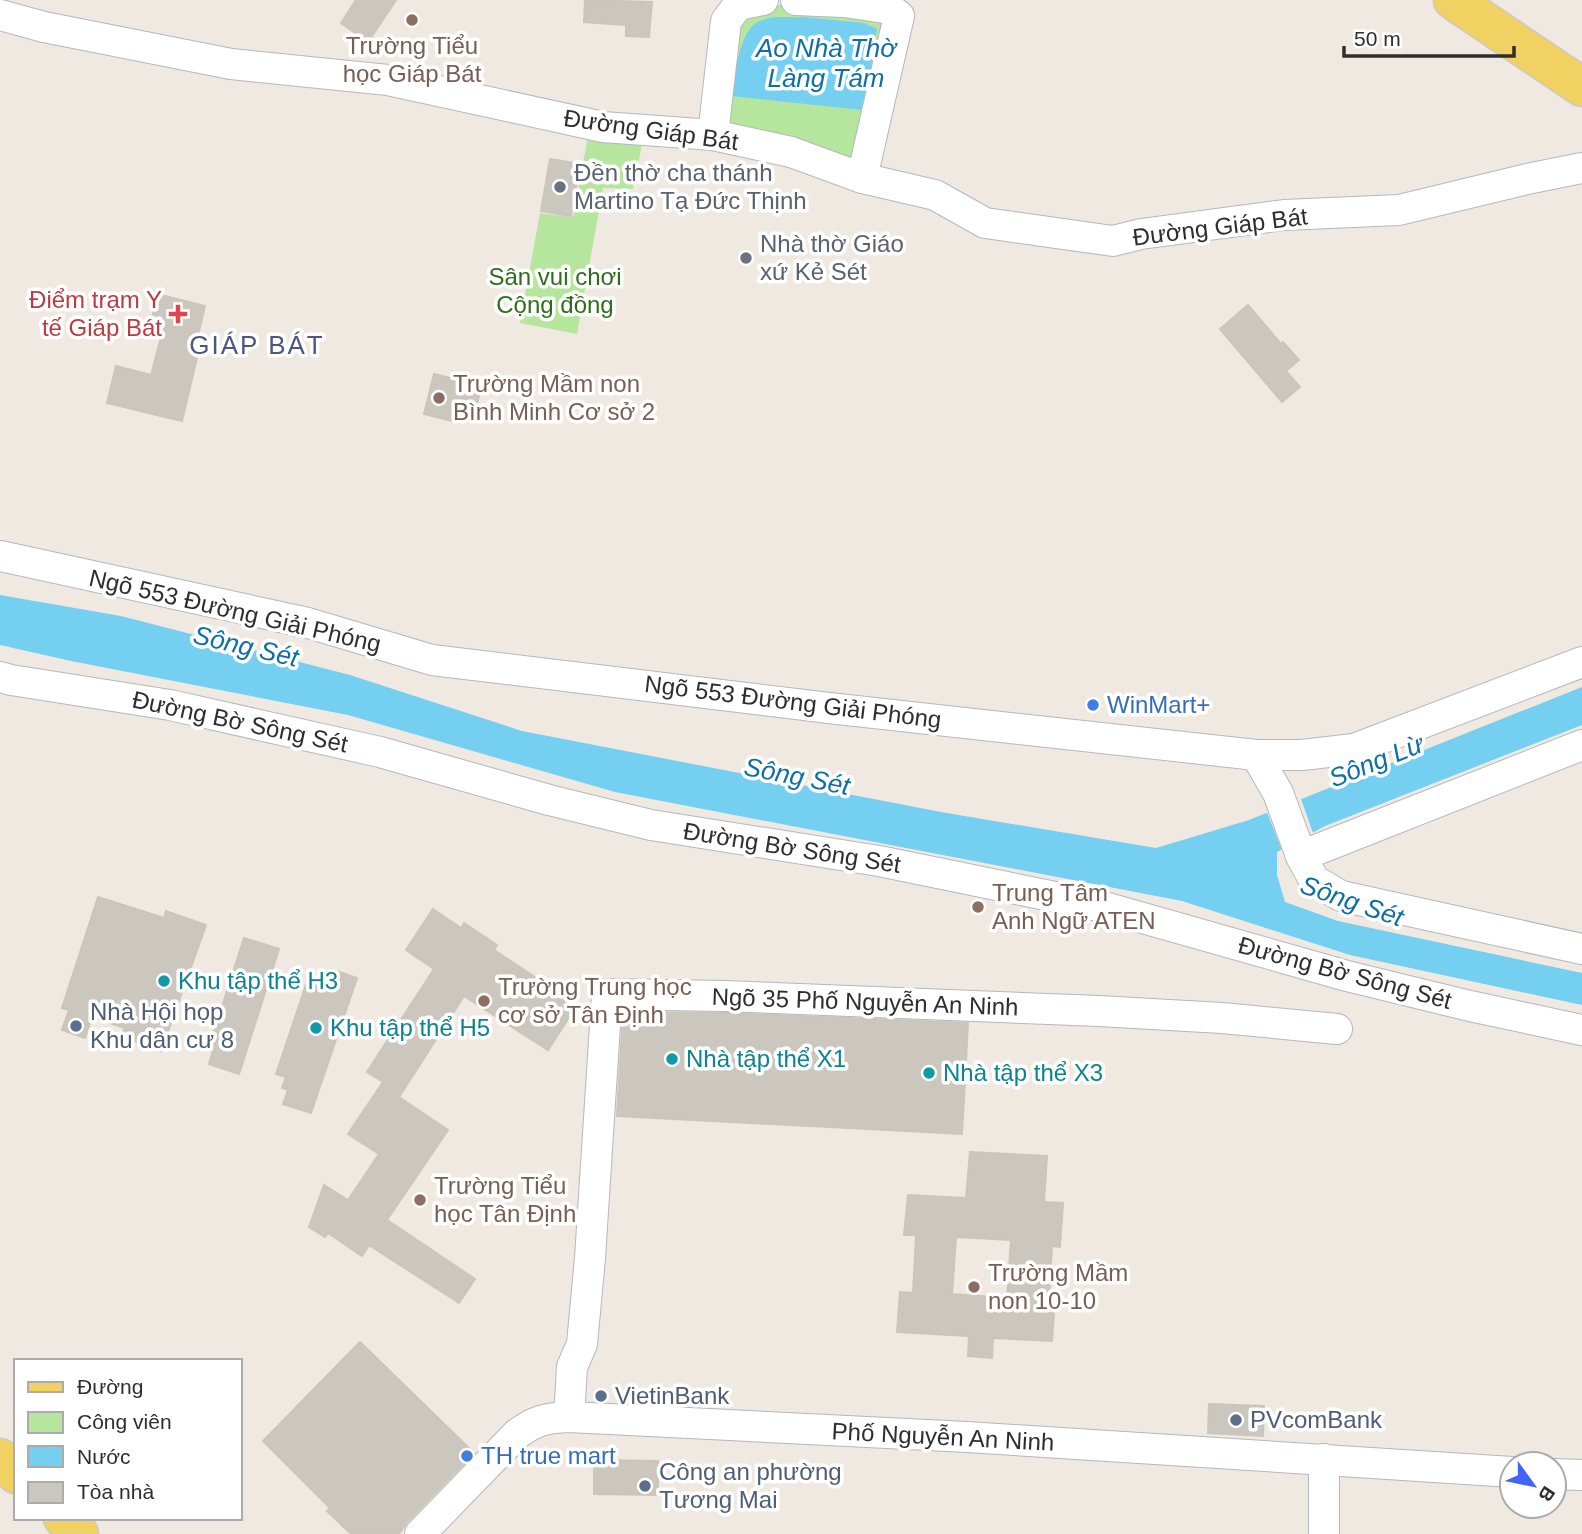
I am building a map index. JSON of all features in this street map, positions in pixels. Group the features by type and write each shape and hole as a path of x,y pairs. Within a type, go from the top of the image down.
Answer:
{"main road":[{"path":"1453,0 1582,87"},
{"path":"0,1458 14,1472"},
{"path":"65,1520 79,1534"}],"street":[{"path":"713,135 726,21 738,5 763,0"},
{"path":"796,0 890,4 899,16 862,178"},
{"name":"Đường Giáp Bát","path":"0,15 44,27 232,64 388,80 603,127 713,135 792,152 862,178 934,195 985,223 1113,240 1284,215 1399,210 1582,167"},
{"name":"Ngõ 553 Đường Giải Phóng","path":"0,556 308,623 432,660 829,708 1256,755 1302,755 1354,749 1582,662"},
{"name":"Đường Bờ Sông Sét","path":"0,677 170,705 380,752 549,800 651,825 879,861 1104,907 1347,976 1582,1030"},
{"path":"1301,856 1582,745"},
{"path":"1256,755 1278,793 1301,856 1314,880 1341,896 1582,949"},
{"name":"Ngõ 35 Phố Nguyễn An Ninh","path":"569,1417 572,1367 582,1344 590,1258 607,994 1099,1011 1222,1018 1337,1029"},
{"name":"Phố Nguyễn An Ninh","path":"420,1534 517,1434 530,1424 546,1418 967,1437 1498,1471"},
{"path":"1324,1459 1324,1534"}],"green space":[{"path":"758,5 842,5 890,11 856,157 843,157 721,129 729,26"},
{"name":"Sân vui chơi Cộng đồng","path":"589,131 644,135 633,189 603,188 577,334 520,323 540,213 573,217"}],"water":[{"name":"Ao Nhà Thờ Làng Tám","path":"804,17 864,23 877,29 861,110 732,96 739,54 747,33 753,26 770,18"},
{"path":"0,595 121,616 350,675 522,731 941,812 1156,848 1249,820 1582,687 1582,725 1325,826 1277,852 1277,875 1285,902 1338,921 1582,973 1582,1005 1350,955 1182,901 615,792 348,715 0,645"}],"pier":[{"path":"1300,796 1314,836 1283,853 1266,810"}],"building":[{"path":"356,0 396,0 368,42 341,23"},
{"path":"585,0 652,2 649,37 626,36 626,25 584,22"},
{"name":"Đền thờ cha thánh Martino Tạ Đức Thịnh","path":"550,159 580,164 571,216 541,211"},
{"path":"157,294 205,306 196,344 200,345 182,421 107,403 116,366 151,375 164,326 151,323"},
{"path":"1248,305 1281,344 1283,342 1299,360 1286,371 1300,387 1282,402 1220,329"},
{"name":"Trường Mầm non Bình Minh Cơ sở 2","path":"434,374 471,383 470,386 481,389 473,419 462,416 460,423 424,414"},
{"path":"98,897 164,918 166,911 206,925 161,1051 121,1036 125,1028 92,1017 85,1038 62,1030 69,1010 62,1008"},
{"path":"433,909 461,928 464,923 497,945 494,950 577,1005 548,1050 464,996 399,1097 448,1130 387,1220 475,1279 459,1303 369,1245 362,1256 328,1233 325,1237 309,1227 324,1185 348,1200 379,1154 348,1134 383,1082 367,1072 434,969 406,950"},
{"path":"244,938 279,949 239,1074 209,1064 213,1051 208,1050"},
{"name":"Khu tập thể H5","path":"331,969 357,978 311,1113 283,1104 288,1090 282,1088 286,1077 276,1074 309,976 327,981"},
{"path":"623,1012 724,1013 968,1023 962,1134 617,1116"},
{"path":"970,1152 1047,1156 1044,1202 1063,1203 1060,1247 1052,1246 1049,1299 1055,1299 1052,1341 993,1338 992,1358 968,1356 969,1336 897,1332 900,1292 913,1293 916,1235 904,1235 908,1195 966,1198","holes":["956,1237 1011,1240 1007,1298 952,1294"]},
{"path":"360,1342 474,1453 407,1522 399,1534 351,1534 327,1511 330,1508 263,1441"},
{"name":"PVcomBank","path":"1209,1404 1264,1406 1263,1436 1208,1433"},
{"path":"594,1460 658,1461 658,1495 594,1494"}],"place":[{"name":"Trường Tiểu học Giáp Bát","path":"412,20"},
{"name":"Đền thờ cha thánh Martino Tạ Đức Thịnh","path":"560,187"},
{"name":"Nhà thờ Giáo xứ Kẻ Sét","path":"746,258"},
{"name":"Điểm trạm Y tế Giáp Bát","path":"178,314"},
{"name":"Trường Mầm non Bình Minh Cơ sở 2","path":"439,398"},
{"name":"WinMart+","path":"1093,705"},
{"name":"Trung Tâm Anh Ngữ ATEN","path":"978,907"},
{"name":"Khu tập thể H3","path":"164,981"},
{"name":"Trường Trung học cơ sở Tân Định","path":"484,1001"},
{"name":"Nhà Hội họp Khu dân cư 8","path":"76,1026"},
{"name":"Khu tập thể H5","path":"316,1028"},
{"name":"Nhà tập thể X1","path":"672,1059"},
{"name":"Nhà tập thể X3","path":"929,1073"},
{"name":"Trường Tiểu học Tân Định","path":"420,1200"},
{"name":"Trường Mầm non 10-10","path":"974,1287"},
{"name":"VietinBank","path":"601,1396"},
{"name":"PVcomBank","path":"1236,1420"},
{"name":"TH true mart","path":"467,1456"},
{"name":"Công an phường Tương Mai","path":"645,1486"}],"district":[{"name":"GIÁP BÁT","path":"257,345"}],"water label":[{"name":"Sông Sét","path":"246,646"},
{"name":"Sông Lừ","path":"1376,761"},
{"name":"Sông Sét","path":"797,776"},
{"name":"Sông Sét","path":"1352,901"}]}
